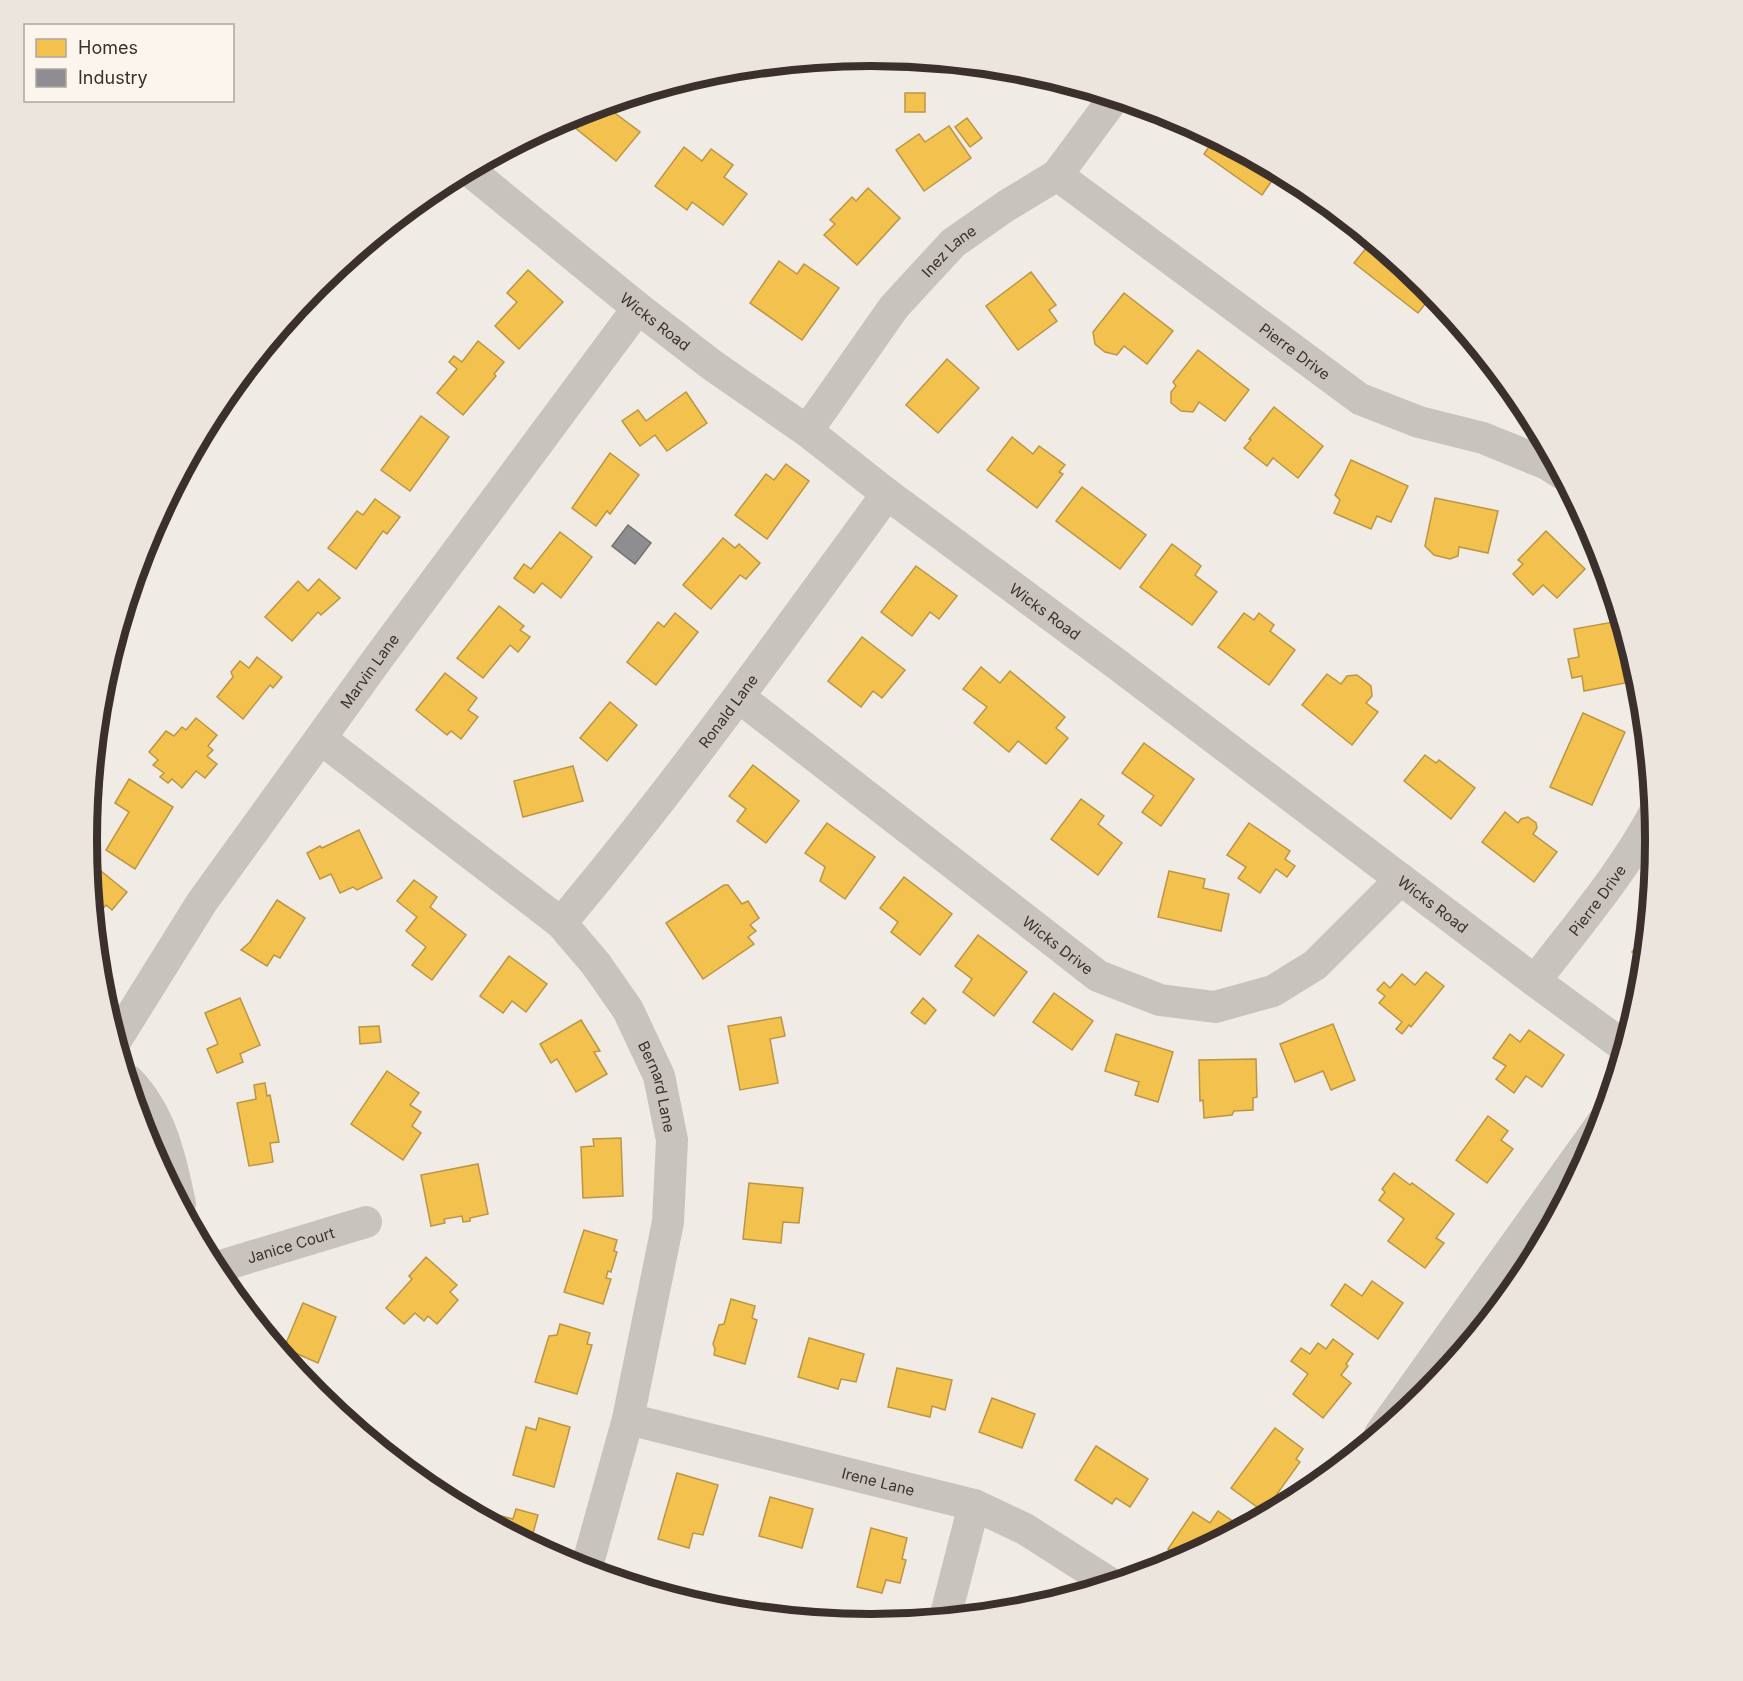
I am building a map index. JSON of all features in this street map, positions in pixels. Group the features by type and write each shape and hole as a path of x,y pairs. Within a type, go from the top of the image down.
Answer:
{"street":[{"name":"Inez Lane","path":"807,431 894,307 953,243 1006,206 1057,175 1110,104"},
{"name":"Wicks Road","path":"476,175 638,308 712,365 807,431 887,494 1105,655 1619,1043"},
{"name":"Pierre Drive","path":"1057,175 1360,399 1419,422 1484,438 1548,464"},
{"name":"Marvin Lane","path":"121,1032 202,902 379,657 638,308"},
{"name":"Ronald Lane","path":"561,923 624,848 739,697 887,494"},
{"name":"Wicks Drive","path":"739,697 1098,976 1160,1000 1215,1007 1273,991 1315,965 1401,879"},
{"name":"Bernard Lane","path":"321,739 561,923 596,964 628,1010 659,1076 672,1140 668,1222 628,1419 587,1561"},
{"name":"Pierre Drive","path":"1535,981 1646,831"},
{"path":"139,1091 162,1131 172,1173"},
{"path":"1400,1406 1578,1156"},
{"name":"Janice Court","path":"224,1265 366,1222"},
{"name":"Irene Lane","path":"628,1419 974,1505 1025,1529 1103,1579"},
{"path":"947,1611 974,1505"}],"building: Homes":[{"path":"905,93 925,93 925,112 905,112"},
{"path":"612,111 640,132 616,161 573,126"},
{"path":"967,118 982,138 970,147 955,127"},
{"path":"949,126 971,158 924,191 896,150 919,134 925,142"},
{"path":"1211,144 1273,179 1262,195 1204,154"},
{"path":"684,147 702,161 711,149 733,165 724,177 747,194 723,225 692,202 687,210 655,186"},
{"path":"868,188 900,218 857,265 824,235 835,224 830,220 852,197 856,201"},
{"path":"1368,246 1427,302 1418,313 1354,263"},
{"path":"779,261 797,274 804,264 839,288 802,340 750,303"},
{"path":"528,270 563,302 519,349 495,326 517,302 507,293"},
{"path":"1031,272 1056,305 1049,310 1057,321 1018,350 986,306"},
{"path":"1124,293 1173,331 1147,364 1124,346 1117,355 1105,352 1095,344 1093,332"},
{"path":"478,341 504,362 494,374 496,376 463,415 437,393 457,369 449,362 454,356 462,362"},
{"path":"1198,350 1249,390 1225,421 1199,402 1193,412 1181,411 1171,403 1171,392 1176,386 1173,382"},
{"path":"947,359 979,388 938,433 906,405"},
{"path":"686,392 707,423 667,451 655,435 640,446 622,421 638,410 646,421"},
{"path":"1274,407 1323,446 1298,478 1273,458 1267,466 1244,448"},
{"path":"421,416 449,437 410,491 381,470"},
{"path":"1012,437 1033,454 1039,446 1065,465 1059,472 1063,474 1037,508 987,470"},
{"path":"610,453 639,475 610,514 607,511 596,526 572,508"},
{"path":"1351,460 1408,486 1391,522 1377,516 1371,529 1334,513 1340,500 1335,495"},
{"path":"786,464 809,481 767,539 735,515 766,474 774,480"},
{"path":"1082,487 1146,535 1120,569 1056,521"},
{"path":"1435,498 1498,511 1488,553 1459,547 1458,556 1450,559 1434,555 1425,546"},
{"path":"375,499 400,517 387,534 383,531 356,569 328,548 357,511 363,515"},
{"path":"1546,531 1585,569 1557,598 1543,585 1533,595 1513,574 1523,564 1518,560"},
{"path":"560,532 592,557 561,598 542,583 534,593 514,578 524,564 531,569"},
{"path":"723,538 735,548 739,544 760,563 746,579 740,575 711,609 683,585"},
{"path":"1172,544 1201,566 1195,575 1217,592 1192,625 1140,587"},
{"path":"916,566 957,596 939,619 930,612 912,636 881,612"},
{"path":"319,579 340,598 321,615 318,612 292,641 265,617 298,581 308,591"},
{"path":"499,606 524,626 520,630 530,637 518,652 510,645 483,678 457,658"},
{"path":"675,613 698,632 656,685 627,662 658,622 664,627"},
{"path":"1244,613 1254,620 1259,613 1274,625 1270,631 1295,650 1269,685 1218,647"},
{"path":"1613,622 1625,683 1584,691 1582,676 1572,678 1568,659 1579,657 1574,629"},
{"path":"862,637 905,670 882,698 873,691 861,707 828,681"},
{"path":"257,657 282,677 273,688 270,685 243,719 217,697 233,677 231,672 240,661 249,668"},
{"path":"981,667 1000,683 1010,671 1065,717 1056,728 1068,738 1046,764 1018,741 1009,752 974,723 987,707 963,689"},
{"path":"445,673 477,698 468,710 478,717 461,739 451,731 447,735 416,710"},
{"path":"1327,674 1341,684 1347,676 1357,675 1371,686 1372,696 1366,703 1378,712 1352,745 1302,705"},
{"path":"610,702 637,725 607,761 580,738"},
{"path":"1583,713 1625,732 1592,805 1550,787"},
{"path":"196,718 217,735 208,746 213,750 207,756 217,764 205,778 196,771 182,788 172,779 168,783 160,777 164,773 153,765 158,760 149,752 166,731 174,736 182,727 186,730"},
{"path":"1144,743 1194,779 1161,826 1142,812 1154,796 1122,773"},
{"path":"1425,755 1436,763 1439,760 1475,788 1451,819 1404,781"},
{"path":"753,765 799,801 766,843 737,821 746,809 729,796"},
{"path":"573,766 583,801 523,817 514,781"},
{"path":"129,779 173,807 135,869 106,850 129,812 115,803"},
{"path":"1081,799 1104,816 1098,824 1122,843 1098,875 1051,839"},
{"path":"1505,812 1518,823 1521,819 1528,817 1536,823 1537,828 1533,834 1557,852 1534,882 1482,842"},
{"path":"827,823 875,857 845,899 820,881 825,867 805,853"},
{"path":"1249,823 1290,851 1285,859 1295,866 1287,877 1276,869 1260,893 1238,878 1246,867 1227,855"},
{"path":"359,830 382,878 357,890 353,887 340,893 331,874 320,879 307,853"},
{"path":"101,871 127,892 112,910 106,905 101,911 98,874"},
{"path":"1169,871 1205,879 1203,888 1229,894 1221,931 1158,917"},
{"path":"904,877 952,914 920,955 891,932 898,922 880,908"},
{"path":"414,880 437,897 430,907 466,935 432,980 412,965 426,947 406,931 417,917 397,901"},
{"path":"724,885 728,885 742,904 748,901 759,918 750,925 756,931 748,937 754,944 703,979 666,923"},
{"path":"277,900 305,918 280,958 274,955 267,966 241,950 250,942"},
{"path":"978,935 1027,972 994,1016 963,992 972,979 955,966"},
{"path":"1639,944 1637,956 1632,952"},
{"path":"509,956 547,984 526,1012 512,1001 503,1013 480,996"},
{"path":"1426,972 1444,986 1411,1027 1409,1025 1402,1034 1396,1029 1402,1022 1379,1003 1385,996 1377,990 1384,982 1390,988 1402,974 1415,985"},
{"path":"1054,993 1093,1021 1072,1050 1033,1022"},
{"path":"240,998 260,1045 240,1054 243,1062 217,1073 207,1049 218,1044 205,1013"},
{"path":"923,998 936,1010 925,1024 911,1013"},
{"path":"781,1017 785,1036 770,1039 778,1083 740,1090 728,1026"},
{"path":"581,1020 600,1051 594,1052 607,1074 576,1092 557,1059 551,1063 540,1044"},
{"path":"1333,1024 1355,1080 1331,1090 1323,1071 1295,1082 1280,1044"},
{"path":"379,1026 381,1042 360,1044 359,1027"},
{"path":"1529,1030 1564,1055 1542,1087 1526,1076 1514,1093 1496,1079 1506,1066 1493,1058 1510,1034 1520,1042"},
{"path":"1116,1034 1173,1052 1158,1102 1135,1095 1139,1082 1105,1071"},
{"path":"1256,1059 1257,1097 1253,1098 1253,1110 1234,1111 1232,1115 1204,1118 1203,1100 1200,1101 1199,1060"},
{"path":"387,1071 419,1093 410,1105 421,1112 412,1126 421,1133 403,1160 351,1124"},
{"path":"265,1083 267,1096 270,1095 279,1142 270,1143 273,1162 249,1166 237,1103 256,1099 254,1085"},
{"path":"1488,1116 1508,1131 1501,1140 1513,1149 1487,1183 1456,1160"},
{"path":"621,1138 623,1196 583,1198 581,1147 594,1146 593,1139"},
{"path":"478,1164 488,1214 463,1222 462,1216 444,1219 445,1223 431,1226 421,1175"},
{"path":"1394,1173 1410,1185 1412,1183 1454,1214 1436,1238 1444,1243 1425,1268 1388,1241 1404,1219 1379,1200 1385,1192 1382,1189"},
{"path":"749,1183 803,1188 799,1223 783,1222 781,1243 743,1239"},
{"path":"584,1230 617,1240 614,1251 617,1252 611,1272 608,1271 606,1278 611,1279 603,1304 564,1292"},
{"path":"426,1257 457,1285 450,1292 458,1300 437,1324 428,1316 424,1321 415,1313 404,1324 386,1308 412,1279 409,1276"},
{"path":"1372,1281 1403,1303 1378,1339 1331,1305 1345,1284 1362,1296"},
{"path":"731,1299 755,1306 752,1318 757,1320 745,1364 714,1355 713,1344 719,1325 724,1324"},
{"path":"303,1303 336,1317 318,1363 288,1350 285,1346"},
{"path":"560,1324 590,1333 587,1344 592,1345 577,1394 535,1382 549,1336 557,1335"},
{"path":"809,1338 864,1354 856,1382 841,1379 838,1389 798,1377"},
{"path":"1333,1339 1353,1354 1341,1375 1351,1383 1323,1418 1293,1394 1308,1374 1291,1361 1301,1348 1310,1354 1318,1343 1326,1349"},
{"path":"897,1368 952,1380 945,1410 932,1406 930,1417 888,1407"},
{"path":"992,1398 1035,1414 1022,1448 979,1432"},
{"path":"539,1418 570,1427 554,1487 513,1475 526,1427 536,1430"},
{"path":"1275,1428 1303,1449 1296,1459 1300,1462 1269,1504 1261,1510 1231,1488"},
{"path":"1096,1446 1148,1479 1130,1507 1116,1498 1112,1504 1075,1480"},
{"path":"677,1473 718,1485 703,1535 693,1533 689,1548 658,1539"},
{"path":"770,1497 813,1509 802,1548 759,1536"},
{"path":"516,1509 538,1515 532,1536 485,1512 513,1519"},
{"path":"1218,1511 1236,1523 1174,1553 1168,1549 1193,1512 1210,1523"},
{"path":"871,1528 907,1538 902,1559 906,1560 900,1583 886,1580 882,1593 857,1587"},
{"path":"653,1582 697,1595 671,1589"}],"building: Industry":[{"path":"628,525 651,543 635,564 612,546"}]}
